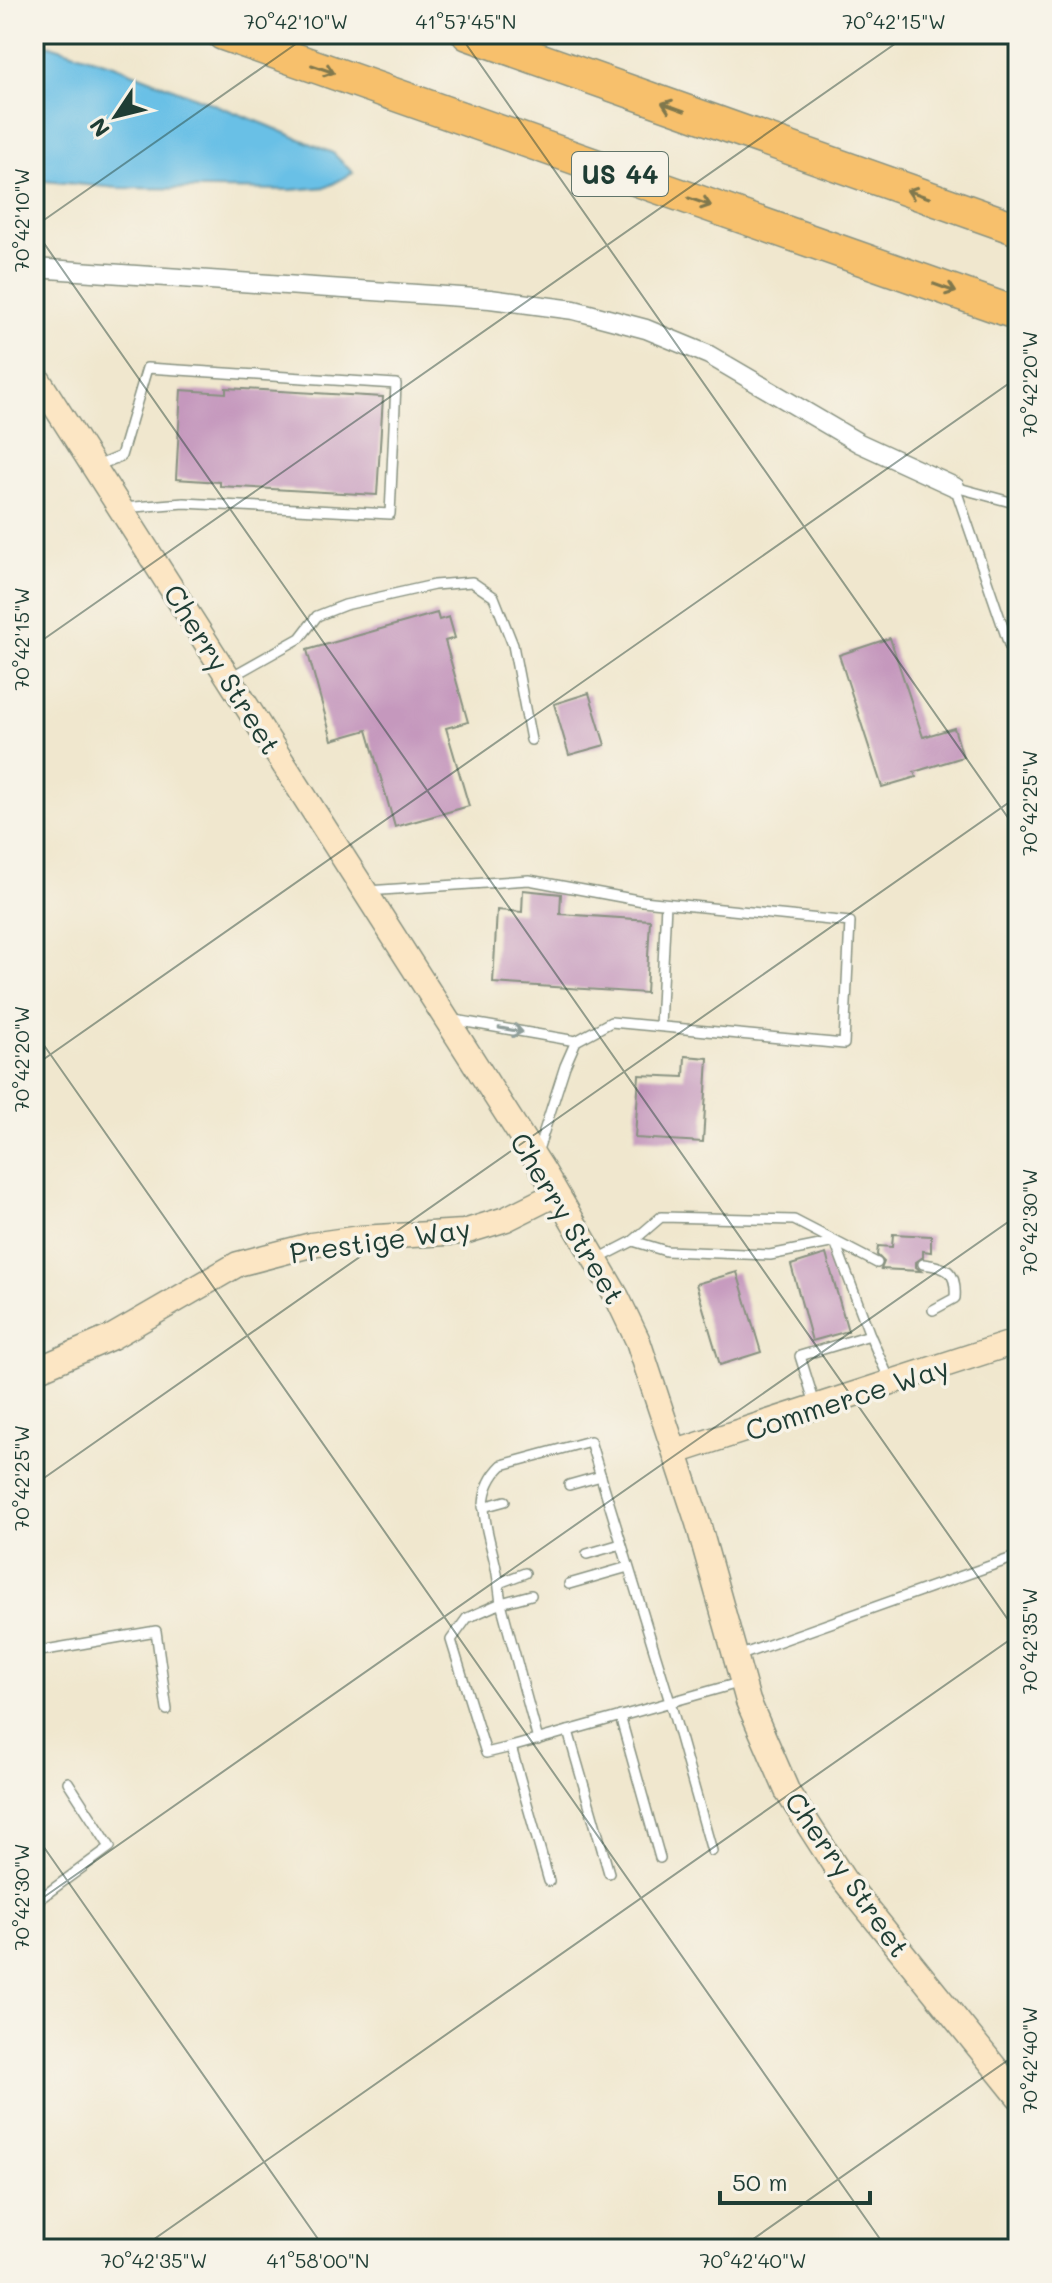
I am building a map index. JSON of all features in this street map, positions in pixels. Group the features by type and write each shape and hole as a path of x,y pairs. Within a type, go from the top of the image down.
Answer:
{"highway":[{"name":"US 44","path":"223,34 1018,314"},
{"path":"468,34 1018,229"}],"main road":[{"name":"Cherry Street","path":"34,373 535,1159 596,1260 638,1341 676,1452 742,1682 788,1793 822,1847 873,1917 1018,2096"},
{"name":"Prestige Way","path":"34,1371 112,1337 238,1264 311,1245 360,1238 464,1232 506,1219 556,1194"},
{"name":"Commerce Way","path":"676,1452 1018,1341"}],"street":[{"path":"34,268 490,299 574,310 646,329 709,355 859,443 955,487"}],"lane":[{"path":"94,467 121,456 147,368 396,384 390,514 184,503 120,508"},
{"path":"955,487 1018,504"},
{"path":"955,487 1018,671"},
{"path":"229,678 300,638 317,616 345,605 434,585 472,582 494,597 513,645 531,740"},
{"path":"364,891 529,880 666,904 850,922 844,1044 611,1022 576,1041 535,1159"},
{"path":"660,1026 666,904"},
{"path":"445,1018 576,1041"},
{"path":"596,1260 633,1241 661,1217 794,1220 877,1263"},
{"path":"633,1241 666,1251 770,1255 835,1242"},
{"path":"835,1242 891,1384"},
{"path":"923,1264 939,1266 952,1274 956,1285 955,1298 933,1310"},
{"path":"817,1407 800,1356 870,1335"},
{"path":"538,1740 501,1603 483,1507 486,1489 502,1465 590,1441 712,1851"},
{"path":"569,1485 601,1476"},
{"path":"483,1507 505,1501"},
{"path":"587,1554 621,1544"},
{"path":"735,1657 1018,1556"},
{"path":"569,1584 628,1567"},
{"path":"499,1583 525,1573"},
{"path":"531,1595 501,1603 467,1618 451,1640 486,1753 742,1682"},
{"path":"34,1652 156,1631 167,1710"},
{"path":"620,1716 660,1858"},
{"path":"568,1731 609,1873"},
{"path":"511,1747 549,1881"},
{"path":"34,1903 110,1847 68,1782"}],"water":[{"path":"34,40 114,65 267,125 333,153 353,173 327,187 291,190 118,188 34,180"}],"building":[{"path":"226,388 383,397 377,495 220,486 220,482 176,479 181,390 226,393"},
{"path":"437,613 439,620 449,617 455,638 445,641 468,722 446,728 469,806 395,827 367,730 332,740 307,650"},
{"path":"890,638 923,737 954,728 963,757 914,772 916,777 882,787 839,655"},
{"path":"589,693 605,745 569,755 554,704"},
{"path":"523,890 561,894 560,914 650,920 646,993 493,983 497,910 522,912"},
{"path":"685,1056 708,1058 703,1142 635,1138 639,1075 684,1077"},
{"path":"893,1234 931,1236 931,1252 923,1251 923,1257 916,1262 916,1267 921,1271 881,1269 884,1262 877,1255 878,1246 892,1247"},
{"path":"826,1254 848,1331 812,1341 791,1265"},
{"path":"737,1272 761,1352 720,1365 696,1284"}]}
